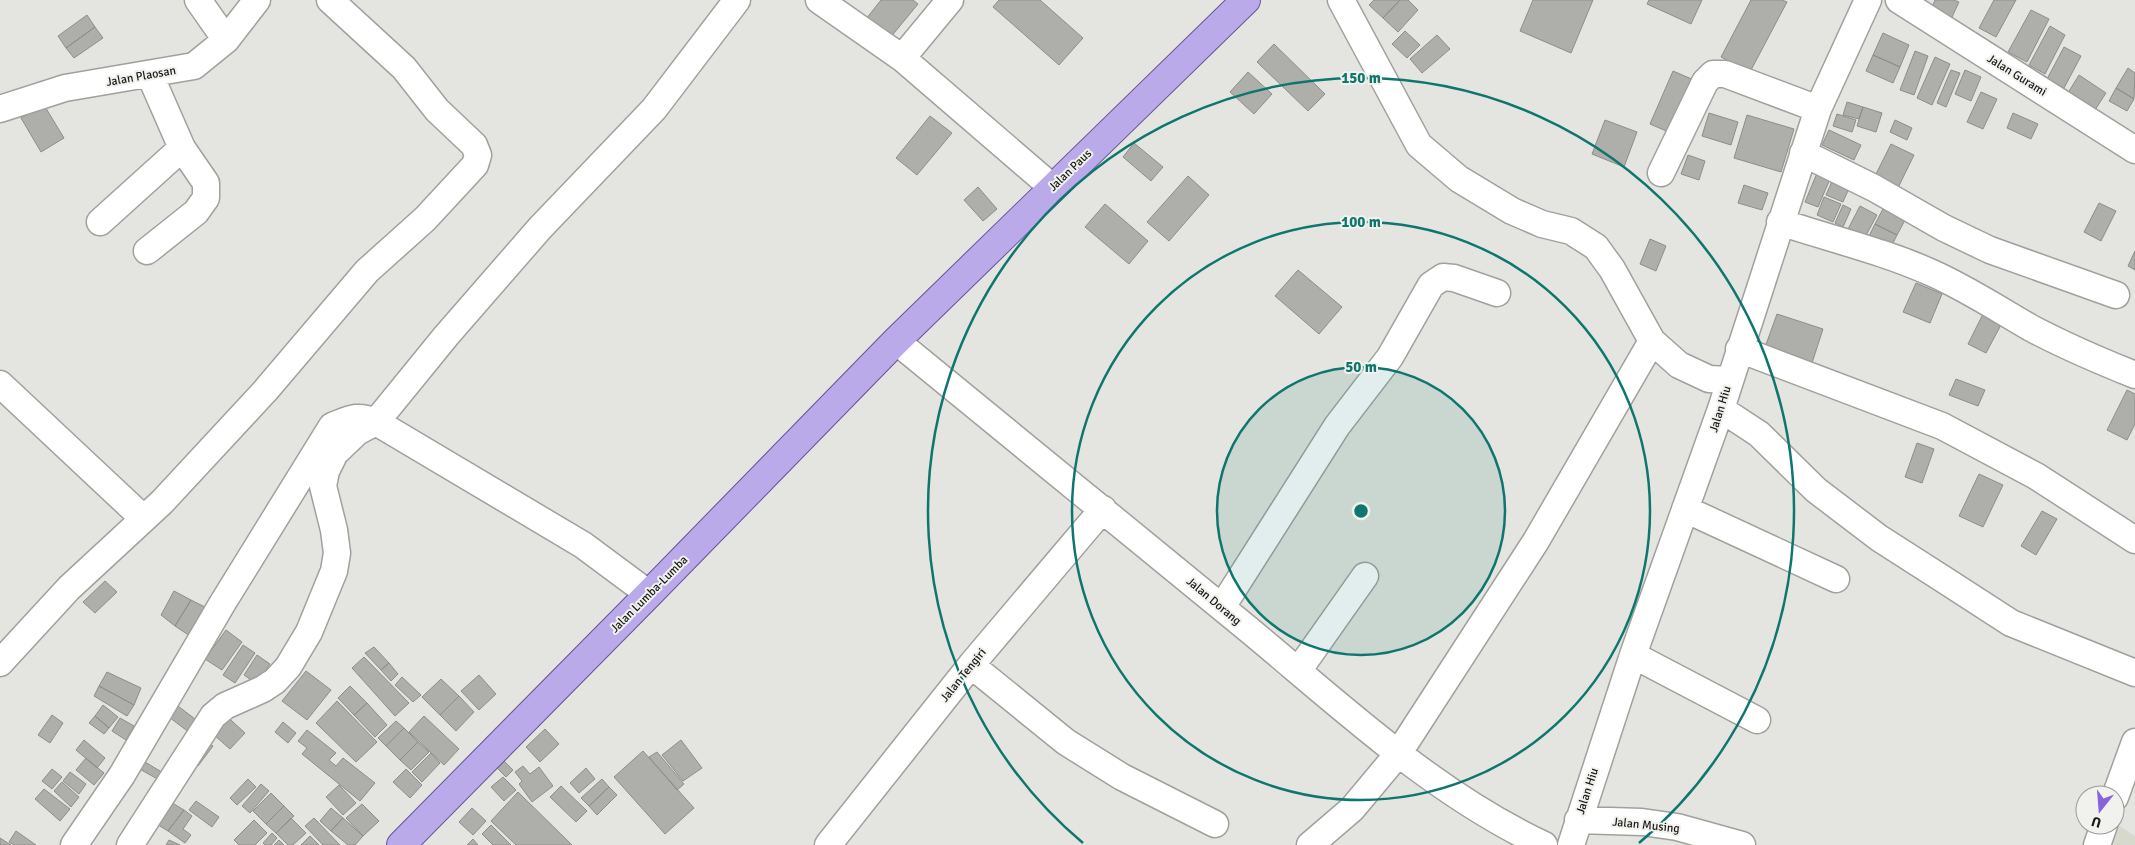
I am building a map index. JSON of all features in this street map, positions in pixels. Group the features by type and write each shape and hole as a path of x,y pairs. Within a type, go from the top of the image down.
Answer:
{"main road":[{"name":"Jalan Paus","path":"896,341 1246,0"},
{"name":"Jalan Lumba-Lumba","path":"401,845 896,341"}],"street":[{"path":"198,0 226,40"},
{"name":"Jalan Plaosan","path":"0,109 65,88 194,66 226,40 257,0"},
{"path":"0,663 70,588 162,502 264,391 367,271 425,219 475,165 478,155 474,145 437,110 404,68 330,0"},
{"path":"130,845 213,716 224,706 263,689 275,681 288,667 309,632 334,570 337,553 334,530 323,486 326,471 335,453 357,432 376,422 446,336 540,228 654,109 737,0"},
{"path":"902,58 950,0"},
{"path":"1341,0 1419,145 1459,179 1512,211 1542,224 1571,231 1596,247 1612,269 1652,341 1680,365 1709,379 1729,380"},
{"name":"Jalan Hiu","path":"1571,845 1633,655 1721,409 1818,109 1868,0"},
{"name":"Jalan Gurami","path":"1899,0 2135,150"},
{"path":"835,4 902,58 1052,187"},
{"path":"1662,173 1705,82 1713,74 1725,74 1818,109"},
{"path":"147,252 196,212 206,198 206,183 182,148 150,75"},
{"path":"100,222 182,148"},
{"path":"1803,153 1874,188 1944,228 1975,243 2116,295"},
{"path":"1780,222 1827,238 1881,252 1932,273 2033,328 2097,360 2135,375"},
{"path":"1222,608 1337,426 1390,357 1431,286 1443,277 1454,278 1497,294"},
{"name":"Jalan Dorang","path":"896,341 1103,509 1398,754 1496,821 1544,845"},
{"path":"1310,845 1352,809 1398,754 1536,541 1652,341"},
{"path":"1739,349 1942,426 2036,476 2135,540"},
{"path":"0,384 143,518"},
{"path":"1721,409 1759,434 1816,490 1880,538 1942,580 2011,623 2135,673"},
{"path":"74,845 122,775 222,604 332,426 354,418 364,417 376,422 583,545 649,594"},
{"name":"Jalan Tengiri","path":"828,845 971,665 1103,509"},
{"path":"1685,509 1836,578"},
{"path":"1298,671 1366,576"},
{"path":"1633,655 1757,720"},
{"path":"971,665 1066,742 1122,777 1215,824"},
{"path":"2120,785 2133,756"},
{"name":"Jalan Musing","path":"1578,820 1642,822 1678,826 1742,845"}],"shaded area":[{"path":"2125,830 2135,836 2135,845 2099,845 2106,835 2125,835"}],"building":[{"path":"881,0 913,0 918,4 890,38 866,19"},
{"path":"999,0 1040,0 1083,38 1059,65 993,7"},
{"path":"1374,0 1400,0 1383,18 1369,5"},
{"path":"1400,0 1408,0 1418,10 1398,32 1383,18"},
{"path":"1533,0 1593,0 1571,53 1520,31"},
{"path":"1649,0 1702,0 1691,24 1647,4"},
{"path":"1751,0 1782,0 1787,2 1750,72 1721,57"},
{"path":"1935,0 1954,0 1959,2 1952,17 1932,7"},
{"path":"1994,0 2016,0 1996,37 1979,28"},
{"path":"2031,10 2049,19 2027,62 2008,52"},
{"path":"87,15 95,27 66,48 58,36"},
{"path":"2050,26 2065,35 2045,74 2029,65"},
{"path":"95,27 103,38 74,58 66,48"},
{"path":"1405,31 1420,45 1407,58 1392,44"},
{"path":"1883,33 1909,45 1900,67 1873,55"},
{"path":"1437,35 1450,49 1422,73 1410,59"},
{"path":"1274,44 1325,94 1308,111 1257,62"},
{"path":"2064,47 2081,56 2064,88 2047,79"},
{"path":"1915,51 1928,56 1914,95 1900,90"},
{"path":"1873,55 1900,67 1893,83 1866,71"},
{"path":"1935,57 1950,64 1932,105 1917,98"},
{"path":"2128,68 2135,73 2134,99 2116,88"},
{"path":"1951,70 1960,73 1946,107 1937,103"},
{"path":"1965,70 1981,77 1971,101 1955,94"},
{"path":"1673,71 1694,80 1671,133 1650,124"},
{"path":"1248,72 1272,94 1254,114 1230,92"},
{"path":"2079,75 2106,93 2093,113 2066,96"},
{"path":"2116,88 2134,99 2127,111 2109,101"},
{"path":"1981,92 1997,99 1983,129 1967,122"},
{"path":"1847,102 1863,107 1859,119 1843,115"},
{"path":"44,105 64,138 41,152 21,118"},
{"path":"1863,107 1882,113 1876,132 1857,126"},
{"path":"1709,113 1738,122 1731,145 1702,136"},
{"path":"2013,113 2038,124 2031,139 2007,128"},
{"path":"1837,114 1856,120 1852,132 1833,126"},
{"path":"1747,115 1794,129 1781,172 1734,158"},
{"path":"930,116 952,133 917,175 896,158"},
{"path":"1605,120 1637,132 1624,167 1592,154"},
{"path":"1895,120 1912,128 1907,140 1890,132"},
{"path":"1829,130 1861,145 1854,160 1822,145"},
{"path":"1134,143 1163,167 1151,181 1123,157"},
{"path":"1891,144 1914,155 1894,196 1871,184"},
{"path":"1688,155 1705,161 1699,180 1681,174"},
{"path":"1817,173 1830,179 1818,207 1805,202"},
{"path":"1188,176 1209,195 1169,241 1147,222"},
{"path":"1833,179 1850,186 1843,202 1826,195"},
{"path":"1744,185 1768,193 1762,210 1738,203"},
{"path":"978,187 997,209 983,221 964,200"},
{"path":"1824,197 1841,204 1833,222 1817,215"},
{"path":"2099,203 2116,211 2101,241 2084,232"},
{"path":"1105,204 1148,241 1129,264 1085,227"},
{"path":"1843,205 1851,209 1843,227 1835,223"},
{"path":"1860,206 1877,215 1864,239 1847,231"},
{"path":"1883,209 1905,220 1897,235 1875,224"},
{"path":"1875,224 1897,235 1888,253 1866,242"},
{"path":"1650,239 1666,246 1656,271 1640,264"},
{"path":"2135,251 2135,270 2128,266"},
{"path":"1298,270 1342,307 1319,334 1275,296"},
{"path":"1916,283 1942,294 1930,323 1903,312"},
{"path":"1777,314 1823,329 1811,366 1764,350"},
{"path":"1983,314 2002,323 1986,353 1968,344"},
{"path":"1956,379 1985,390 1978,406 1949,395"},
{"path":"2127,390 2135,394 2135,424 2127,440 2107,430"},
{"path":"1917,443 1934,449 1922,483 1905,477"},
{"path":"1979,474 2003,485 1983,527 1959,516"},
{"path":"2042,511 2057,519 2036,555 2021,546"},
{"path":"105,581 117,592 95,613 83,602"},
{"path":"174,591 191,600 175,626 161,615"},
{"path":"191,600 207,608 190,636 175,626"},
{"path":"226,630 242,642 222,670 205,659"},
{"path":"243,645 255,653 235,683 223,675"},
{"path":"374,647 389,663 381,670 365,653"},
{"path":"257,655 270,664 257,684 244,675"},
{"path":"364,657 409,703 395,716 352,668"},
{"path":"389,663 398,674 391,681 381,670"},
{"path":"306,671 331,690 307,720 282,701"},
{"path":"107,672 141,688 134,705 99,686"},
{"path":"479,675 496,694 479,710 461,691"},
{"path":"402,677 421,695 413,702 395,685"},
{"path":"441,679 459,696 440,715 422,697"},
{"path":"99,686 134,705 127,716 94,696"},
{"path":"350,686 367,703 354,715 338,698"},
{"path":"459,696 474,712 456,731 440,715"},
{"path":"170,700 199,722 190,733 161,711"},
{"path":"337,701 377,742 356,762 316,723"},
{"path":"367,703 387,725 375,737 354,715"},
{"path":"103,705 118,717 109,728 95,716"},
{"path":"221,711 245,733 230,749 206,728"},
{"path":"52,715 63,723 50,743 38,735"},
{"path":"95,716 109,728 104,734 89,723"},
{"path":"424,716 459,749 444,765 409,732"},
{"path":"120,718 134,726 126,740 112,731"},
{"path":"396,721 404,728 386,746 378,738"},
{"path":"283,722 296,733 288,743 275,732"},
{"path":"404,728 418,742 400,760 386,746"},
{"path":"545,729 559,744 540,762 526,747"},
{"path":"307,730 336,753 329,760 336,766 343,758 375,783 360,801 302,754 307,748 298,741"},
{"path":"84,740 105,758 97,768 76,750"},
{"path":"204,740 213,746 198,766 190,760"},
{"path":"681,740 702,768 683,781 662,755"},
{"path":"418,742 429,752 411,770 400,760"},
{"path":"643,751 694,808 665,834 614,777"},
{"path":"657,752 684,784 677,790 649,757"},
{"path":"431,753 440,763 422,782 412,772"},
{"path":"498,755 513,770 506,777 491,762"},
{"path":"86,758 104,773 94,785 76,770"},
{"path":"140,759 165,774 161,781 136,767"},
{"path":"523,766 530,774 539,767 553,786 532,802 519,784 522,781 515,772"},
{"path":"586,768 595,779 579,793 570,783"},
{"path":"52,769 62,777 52,789 42,781"},
{"path":"406,769 422,785 410,798 393,782"},
{"path":"70,772 86,784 79,794 63,781"},
{"path":"503,777 516,790 504,801 491,787"},
{"path":"248,779 256,787 237,805 230,798"},
{"path":"602,779 609,787 589,806 581,798"},
{"path":"62,782 79,797 71,807 54,791"},
{"path":"261,784 269,791 250,813 242,806"},
{"path":"339,785 356,803 343,815 326,797"},
{"path":"561,786 587,811 576,822 550,797"},
{"path":"609,787 617,795 597,815 589,806"},
{"path":"44,789 70,809 60,821 35,799"},
{"path":"518,792 572,845 516,845 491,821"},
{"path":"271,793 284,806 266,824 253,811"},
{"path":"169,801 184,810 168,831 155,823"},
{"path":"196,801 219,817 212,827 189,810"},
{"path":"362,804 379,821 363,836 346,818"},
{"path":"284,806 294,816 276,833 266,824"},
{"path":"331,808 343,818 331,831 320,821"},
{"path":"472,808 486,821 473,835 459,822"},
{"path":"184,810 192,816 183,829 191,835 185,843 168,831"},
{"path":"291,818 306,833 293,845 288,845 276,833"},
{"path":"314,818 340,845 323,845 305,826"},
{"path":"343,818 363,836 355,845 348,845 331,831"},
{"path":"254,820 267,833 255,845 239,845 234,840"},
{"path":"491,825 511,845 493,845 482,834"},
{"path":"16,831 36,845 14,845 9,842"},
{"path":"272,833 277,838 271,845 265,845 263,843"},
{"path":"310,836 319,845 301,845"},
{"path":"0,838 11,845 0,845"},
{"path":"473,839 478,845 467,845"},
{"path":"169,840 180,845 166,845"},
{"path":"279,840 284,845 274,845"}]}
